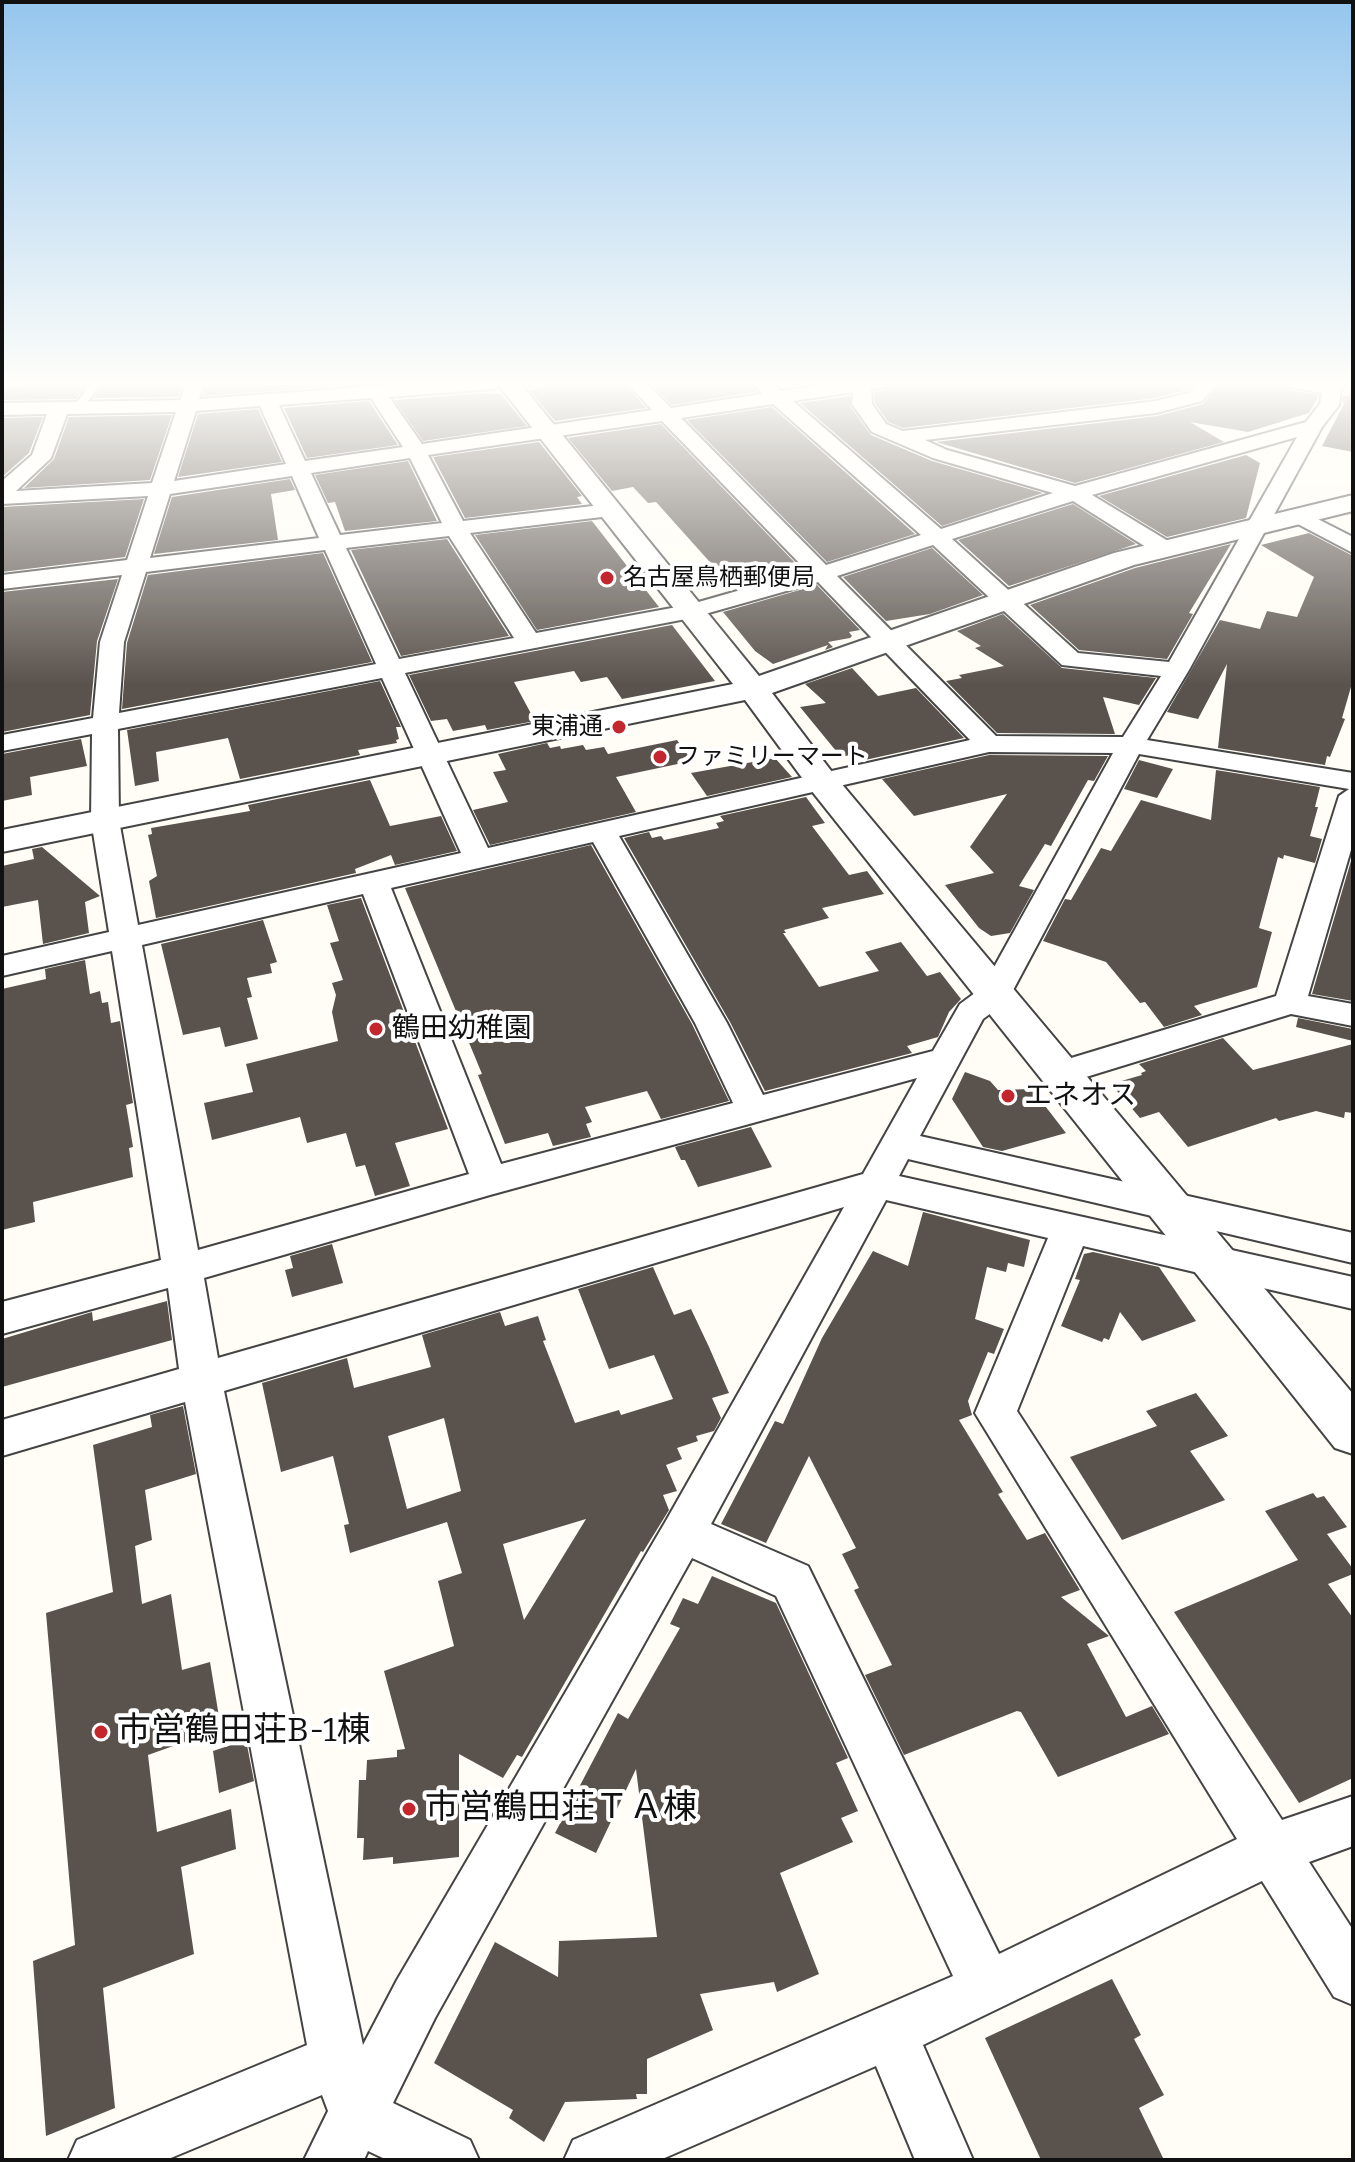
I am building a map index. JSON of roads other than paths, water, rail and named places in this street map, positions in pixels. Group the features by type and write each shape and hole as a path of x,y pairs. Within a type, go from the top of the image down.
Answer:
{"street":[{"path":"163,484 112,642 105,724 105,820 201,1380 338,2060 346,2138"},
{"path":"2,498 161,489 194,484"},
{"path":"305,484 479,860"},
{"path":"433,484 456,529 530,643"},
{"path":"589,484 753,689 823,783 1353,1432"},
{"path":"736,484 989,744"},
{"path":"876,484 1071,660 1177,670"},
{"path":"1043,484 1075,493 1165,549"},
{"path":"2,743 691,611 1107,484"},
{"path":"346,2138 416,1999 683,1533 971,1012 995,994 1131,745 1177,670 1281,484"},
{"path":"2,841 753,689 1004,599 1165,549 1353,503"},
{"path":"2,582 610,510"},
{"path":"1302,517 1353,546"},
{"path":"2,966 989,744 1131,745 1353,781"},
{"path":"1290,1003 1353,796"},
{"path":"602,832 711,1023 754,1112"},
{"path":"374,883 490,1181"},
{"path":"1060,1073 1290,1003 1353,1015"},
{"path":"2,1318 349,1224 490,1181 945,1059"},
{"path":"898,1144 1353,1248"},
{"path":"2,1438 875,1184 1353,1293"},
{"path":"1071,1228 996,1413 1353,1978"},
{"path":"683,1533 792,1581 987,1988"},
{"path":"593,2160 987,1988 1270,1850 1353,1821"},
{"path":"890,2032 944,2160"},
{"path":"97,2160 338,2060"},
{"path":"346,2138 450,2160"}],"place":[{"name":"名古屋鳥栖郵便局","path":"607,578"},
{"name":"東浦通","path":"619,727"},
{"name":"ファミリーマート","path":"660,757"},
{"name":"鶴田幼稚園","path":"376,1029"},
{"name":"エネオス","path":"1008,1096"},
{"name":"市営鶴田荘B-1棟","path":"101,1732"},
{"name":"市営鶴田荘ＴＡ棟","path":"409,1809"}]}
